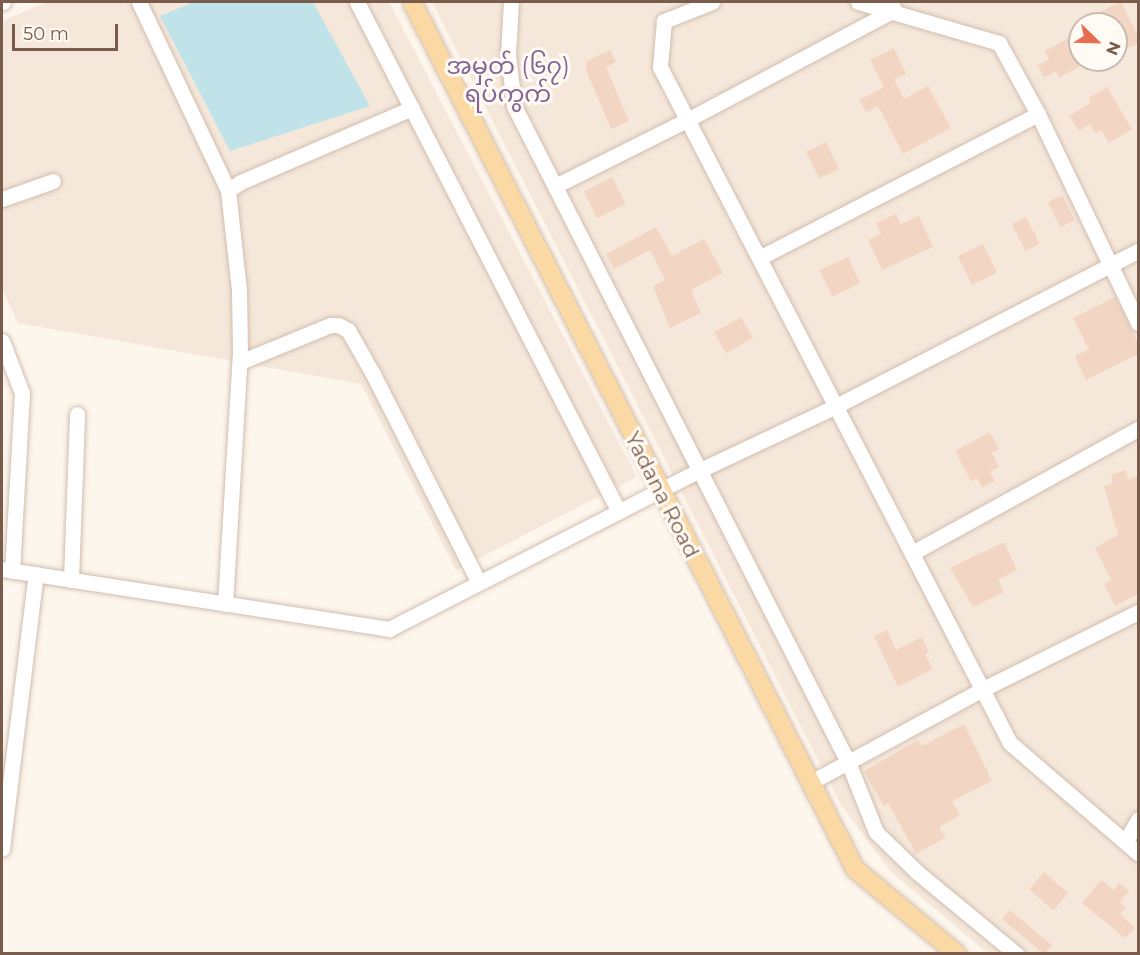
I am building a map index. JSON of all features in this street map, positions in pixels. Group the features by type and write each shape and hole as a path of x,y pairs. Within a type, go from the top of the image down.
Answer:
{"main road":[{"name":"Yadana Road","path":"412,2 855,869 957,954"}],"street":[{"path":"139,2 228,190 239,290 240,362 225,604"},
{"path":"357,2 619,512"},
{"path":"511,2 508,54 514,106 848,762 876,832 917,872 1016,954"},
{"path":"712,2 664,21 660,67 1010,743 1138,852"},
{"path":"858,2 893,6 999,43 1038,114 1138,323"},
{"path":"555,186 687,120 893,6"},
{"path":"228,190 241,182 412,108"},
{"path":"759,258 1038,114"},
{"path":"2,199 53,181"},
{"path":"2,341 22,393 7,570 389,629 700,470 836,406 1138,251"},
{"path":"240,362 330,325 338,325 348,330 374,374 479,583"},
{"path":"71,580 77,414"},
{"path":"912,553 1138,429"},
{"path":"2,838 36,574"},
{"path":"811,782 983,689 1138,612"},
{"path":"1126,841 1138,819"}],"shaded area":[{"path":"47,2 389,2 637,477 456,570 361,384 18,323 2,289 2,21"},
{"path":"432,2 1138,2 1138,953 987,953 890,871 841,805"}],"water":[{"path":"194,2 313,2 370,106 230,151 160,16"}],"building":[{"path":"1121,2 1126,12 1099,12"},
{"path":"1128,16 1138,36 1138,43 1128,48"},
{"path":"1068,38 1070,72 1059,78 1056,71 1044,78 1038,65 1049,59 1045,51"},
{"path":"894,48 906,74 894,79 904,99 928,86 951,128 903,154 878,106 866,112 859,100 884,87 870,60"},
{"path":"610,50 616,62 606,67 629,121 611,129 586,70 587,61"},
{"path":"1107,87 1132,129 1109,143 1101,130 1095,133 1090,124 1079,131 1069,116 1090,103 1089,98"},
{"path":"826,142 839,169 819,179 806,152"},
{"path":"612,177 626,204 597,218 583,192"},
{"path":"1062,195 1075,220 1060,227 1048,202"},
{"path":"896,214 901,224 919,216 933,247 882,270 868,240 881,234 876,223"},
{"path":"1026,217 1040,244 1025,251 1012,224"},
{"path":"656,227 672,256 704,239 723,273 691,290 701,313 670,328 653,286 665,280 650,250 614,269 606,254"},
{"path":"983,244 997,273 972,285 958,256"},
{"path":"848,257 860,283 832,296 820,270"},
{"path":"1115,297 1138,343 1138,354 1086,380 1075,356 1089,349 1073,318"},
{"path":"741,317 753,338 726,353 714,332"},
{"path":"990,432 999,449 992,453 999,467 990,472 995,481 982,488 977,478 971,481 955,451"},
{"path":"1126,470 1128,479 1138,476 1138,594 1115,606 1104,584 1111,580 1095,548 1118,535 1104,486 1113,483 1111,475"},
{"path":"1004,542 1017,570 998,580 1004,592 973,607 950,568"},
{"path":"887,630 896,650 922,637 929,652 925,655 933,669 898,687 874,636"},
{"path":"964,724 992,781 952,801 960,815 939,827 945,838 916,854 888,803 884,806 864,771 918,740 922,746"},
{"path":"1044,872 1068,893 1053,910 1029,889"},
{"path":"1101,880 1114,890 1119,883 1129,891 1120,902 1126,907 1120,914 1135,928 1125,938 1082,903"},
{"path":"1010,910 1052,945 1044,954 1002,919"}],"district":[{"name":"အမှတ် (၆၇) ရပ်ကွက်","path":"508,80"}]}
